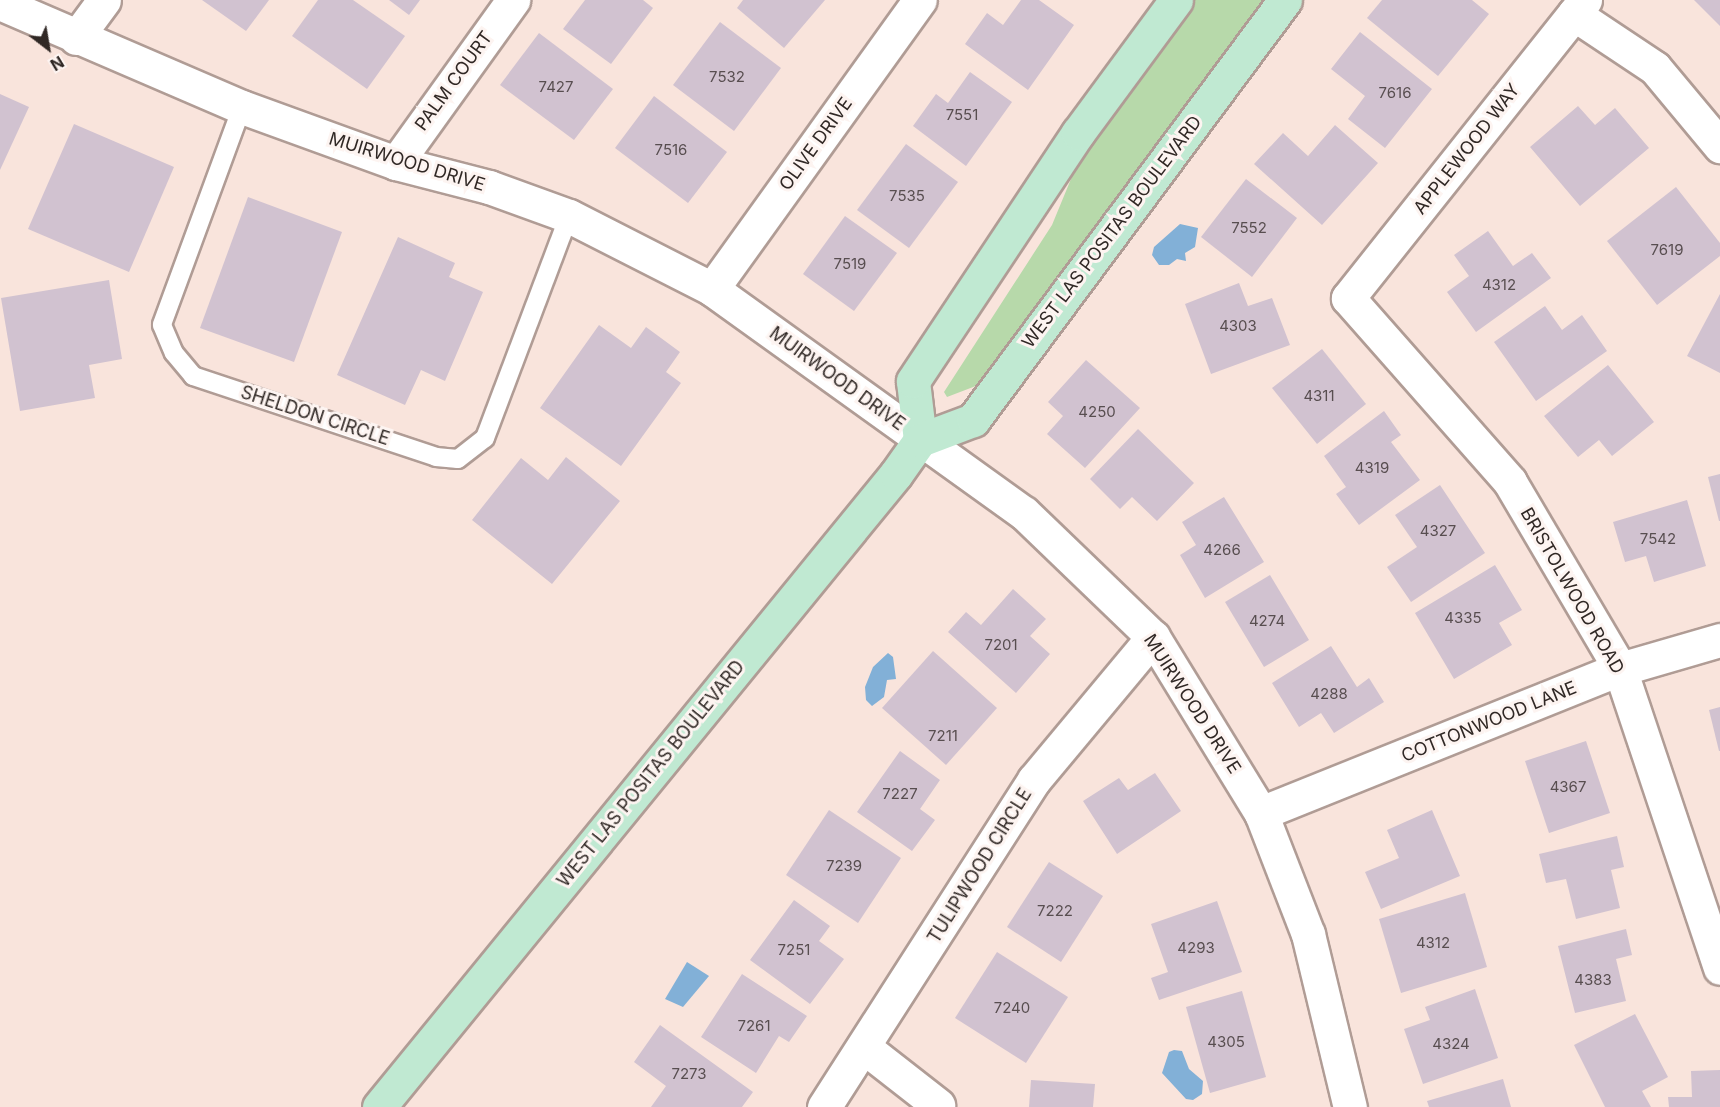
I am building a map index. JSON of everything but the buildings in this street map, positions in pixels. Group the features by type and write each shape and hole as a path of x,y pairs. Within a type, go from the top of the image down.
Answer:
{"main road":[{"path":"920,440 913,381 1078,133 1176,0"},
{"name":"WEST LAS POSITAS BOULEVARD","path":"379,1107 896,474 920,440 973,420 1285,0"}],"street":[{"path":"76,38 104,0"},
{"name":"PALM COURT","path":"396,163 513,0"},
{"name":"OLIVE DRIVE","path":"712,289 920,0"},
{"name":"MUIRWOOD DRIVE","path":"0,3 76,38 242,107 396,163 489,187 569,216 712,289 1024,513 1153,637 1261,813 1308,934 1350,1107"},
{"path":"1579,7 1655,68 1720,146"},
{"name":"APPLEWOOD WAY","path":"1348,298 1579,7"},
{"name":"BRISTOLWOOD ROAD","path":"1348,298 1509,482 1620,669 1720,968"},
{"name":"TULIPWOOD CIRCLE","path":"824,1107 865,1048 1034,780 1153,637"},
{"name":"COTTONWOOD LANE","path":"1261,813 1620,669 1720,640"},
{"path":"865,1048 938,1105"}],"lane":[{"name":"SHELDON CIRCLE","path":"242,107 162,325 174,353 193,376 215,384 436,457 458,459 485,438 569,216"}],"green space":[{"path":"1189,0 1268,0 981,384 947,397 944,392 1052,225 1085,145"}],"water":[{"path":"1180,224 1198,228 1195,247 1185,253 1186,261 1177,259 1169,265 1159,265 1152,255 1154,247"},
{"path":"888,653 893,657 896,679 887,680 884,697 872,706 866,700 865,687 873,667"},
{"path":"687,962 709,976 683,1007 665,999"},
{"path":"1182,1051 1189,1069 1203,1081 1202,1094 1193,1100 1186,1099 1162,1073 1169,1052"}]}
